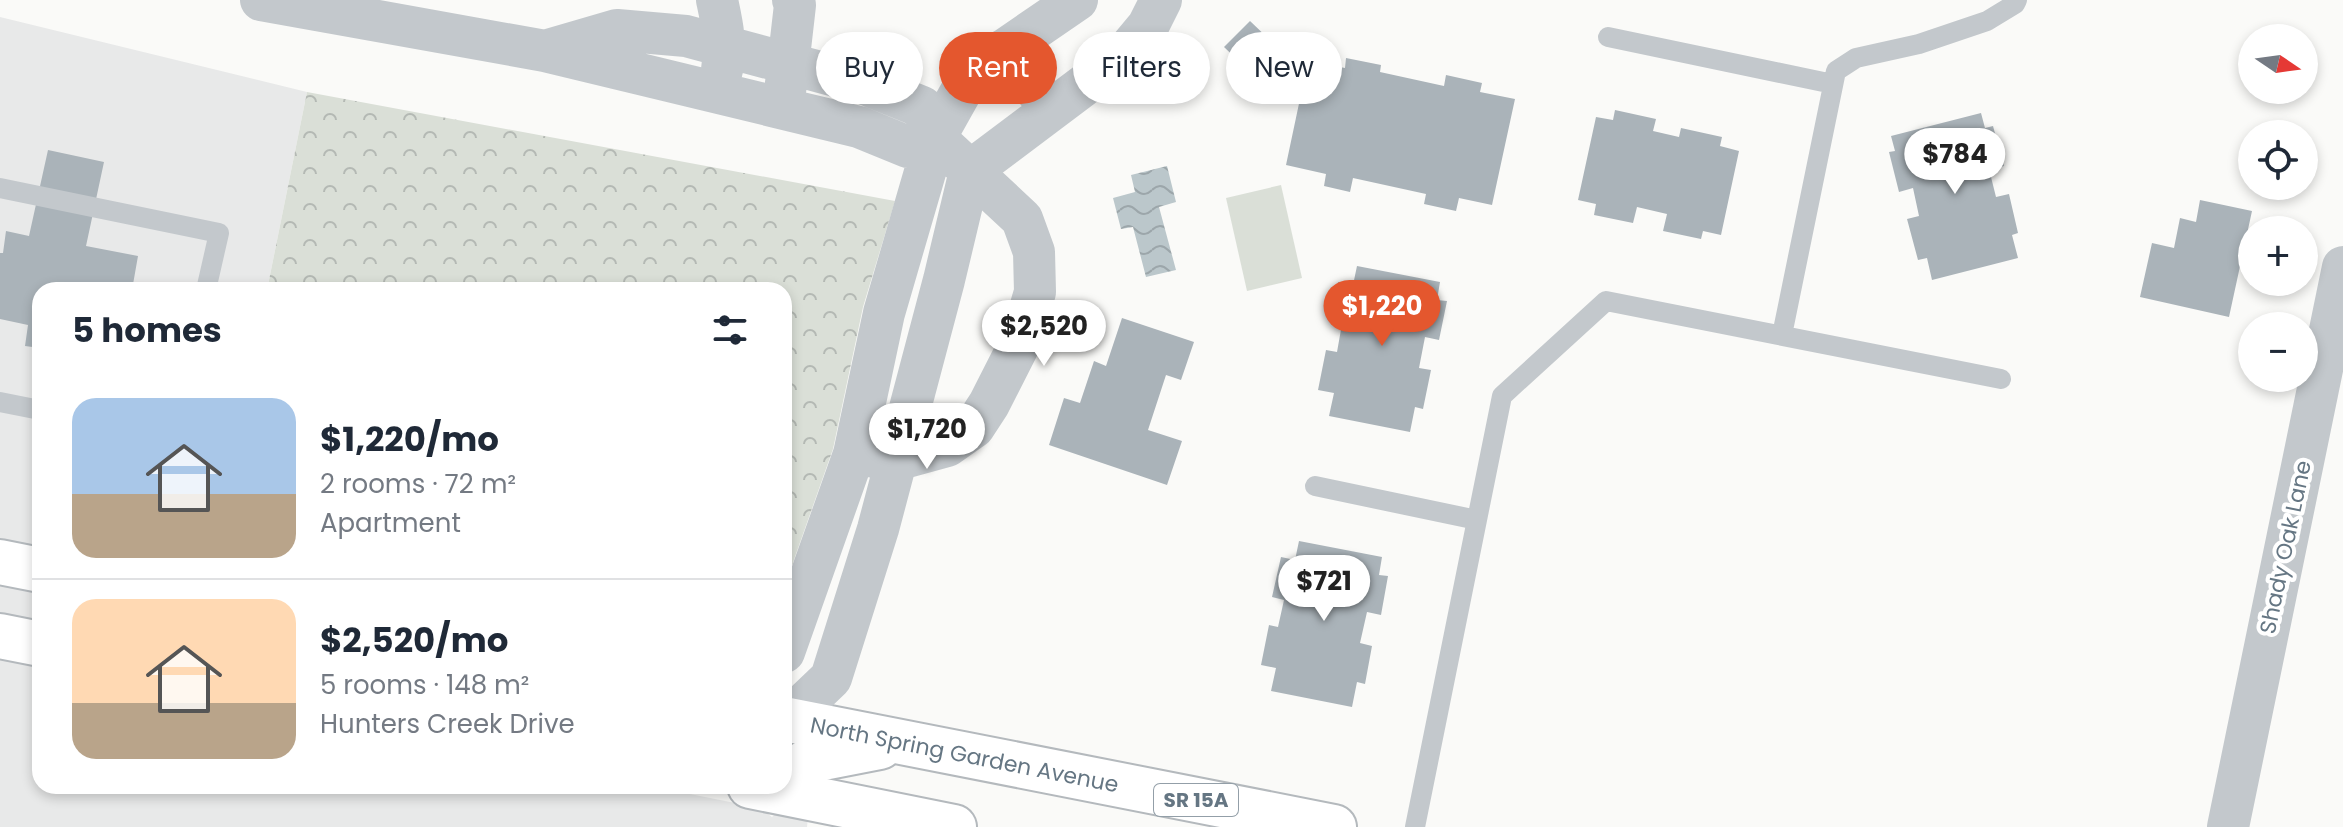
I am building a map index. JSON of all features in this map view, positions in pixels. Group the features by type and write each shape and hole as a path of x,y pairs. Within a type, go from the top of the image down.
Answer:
{"highway":[{"path":"0,562 32,568"},
{"path":"0,636 32,642"},
{"name":"North Spring Garden Avenue","path":"792,722 1334,827"},
{"path":"792,770 808,761 902,742"},
{"path":"792,789 954,827"}],"street":[{"path":"261,0 545,51 859,127 908,147 935,138"},
{"path":"717,0 724,24 725,47 719,94"},
{"path":"782,109 789,65 793,0"},
{"path":"1030,32 1077,0"},
{"path":"792,714 831,678 878,529 970,171 1123,56 1148,26 1161,0"},
{"path":"545,51 617,30 686,36 865,84 922,107 935,138 1022,219 1034,252 1035,292 1020,343 974,427 947,446 896,460 854,454"},
{"path":"792,629 854,454 884,313 935,138 954,104"},
{"path":"1046,104 1051,110"},
{"name":"Shady Oak Lane","path":"2228,827 2343,267"}],"lane":[{"path":"1782,335 1836,71 1856,58 1919,44 1987,21 2017,0"},
{"path":"1608,37 1833,84"},
{"path":"0,188 219,233 208,282"},
{"path":"1415,827 1502,396 1606,301 2001,379"},
{"path":"0,402 32,408"},
{"path":"1315,486 1477,520"}],"shaded area":[{"path":"0,17 307,92 269,282 32,282 32,549 0,543"},
{"path":"0,581 32,587 32,623 0,617"},
{"path":"0,656 32,662 32,794 690,794 760,808 772,817 778,811 808,817 807,827 0,827"}],"green space":[{"path":"307,92 895,201 863,307 833,449 792,565 792,282 269,282"},
{"path":"1281,185 1302,278 1247,291 1226,198"}],"water":[{"path":"1167,166 1176,202 1159,207 1176,270 1146,277 1133,227 1121,229 1113,198 1135,192 1131,175"}],"building":[{"path":"1250,21 1261,32 1239,32"},
{"path":"1346,58 1381,65 1380,72 1444,86 1446,75 1482,83 1480,92 1515,99 1492,205 1459,198 1456,211 1424,204 1426,194 1353,178 1350,192 1324,186 1326,174 1286,165 1299,104 1342,104 1342,67 1345,68"},
{"path":"1615,110 1656,119 1653,131 1679,137 1681,128 1722,137 1720,146 1739,151 1721,235 1703,231 1701,239 1663,231 1667,214 1637,207 1633,223 1594,215 1596,204 1578,200 1596,117 1613,120"},
{"path":"1981,113 1985,128 1993,126 2004,166 1989,169 1996,197 2009,194 2018,233 2012,235 2018,258 1932,280 1927,258 1918,260 1907,219 1919,216 1913,188 1899,192 1889,152 1895,151 1891,136"},
{"path":"48,150 104,162 86,246 138,256 133,282 32,282 32,347 25,346 28,325 0,319 0,253 3,253 6,231 29,236"},
{"path":"2200,200 2252,211 2251,216 2238,216 2238,276 2229,317 2140,297 2152,243 2174,248 2180,218 2196,222"},
{"path":"1357,266 1440,282 1437,300 1447,301 1439,340 1425,337 1419,368 1431,370 1423,409 1415,407 1410,432 1329,416 1334,393 1318,390 1326,350 1337,352 1342,324 1330,322 1338,282 1353,285"},
{"path":"1122,318 1194,342 1181,380 1166,375 1148,430 1182,441 1167,485 1049,445 1064,398 1080,403 1094,361 1106,366"},
{"path":"1299,541 1382,557 1379,575 1388,576 1381,615 1367,612 1360,643 1372,646 1365,684 1357,682 1352,707 1271,691 1276,668 1261,665 1269,625 1278,627 1284,600 1272,597 1281,557 1295,560"}]}
